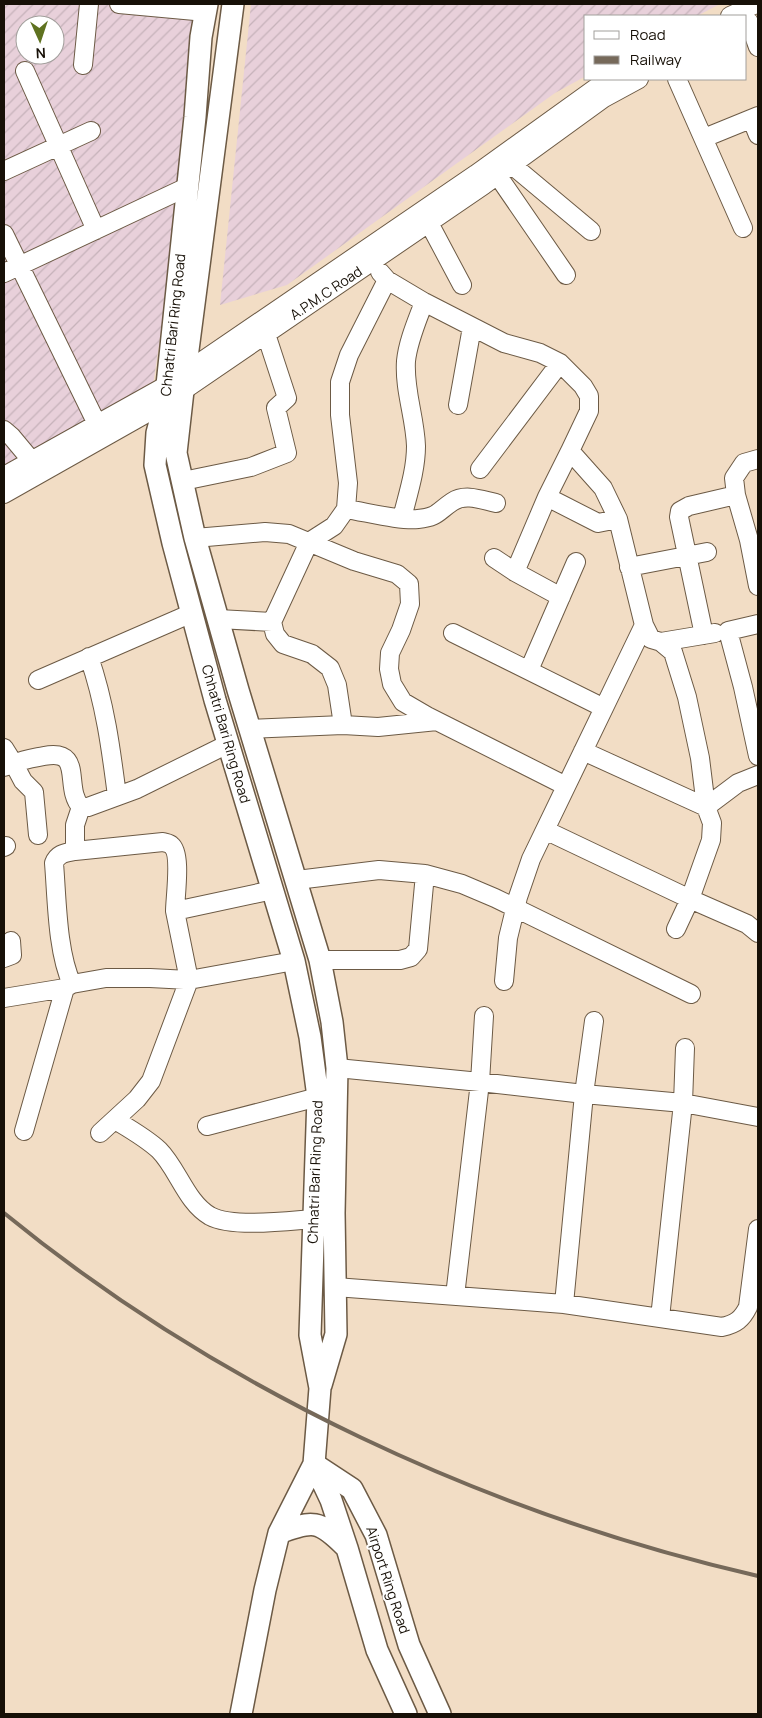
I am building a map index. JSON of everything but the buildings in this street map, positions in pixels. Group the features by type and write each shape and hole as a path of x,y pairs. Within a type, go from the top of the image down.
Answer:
{"main road":[{"path":"233,4 175,388 176,453 194,538 320,960 332,1022 337,1068 334,1213 336,1334 320,1388"},
{"name":"Chhatri Bari Ring Road","path":"206,8 201,37 187,187 175,388 157,433 156,465 173,543 228,744 294,961 310,1037 318,1096 310,1335 320,1388 314,1464"},
{"path":"241,1714 279,1533 314,1464"},
{"name":"Airport Ring Road","path":"314,1464 331,1500 377,1650 406,1714"},
{"name":"Airport Ring Road","path":"314,1464 352,1489 376,1535 409,1645 440,1714"},
{"name":"Airport Ring Road","path":"279,1533 299,1525 320,1525 333,1534 347,1548"}],"street":[{"path":"83,65 89,4"},
{"path":"119,4 206,8"},
{"path":"732,15 756,4"},
{"path":"751,21 758,47"},
{"path":"25,71 96,230"},
{"name":"A.P.M.C Road","path":"4,476 97,424 175,388 589,92 609,80"},
{"name":"A.P.M.C Road","path":"4,494 266,334 498,176 604,98 637,80"},
{"path":"677,80 744,228"},
{"path":"704,138 756,124"},
{"path":"4,171 91,131"},
{"path":"512,165 591,231"},
{"path":"498,176 566,275"},
{"path":"12,270 187,187"},
{"path":"429,223 462,285"},
{"path":"4,234 12,270 97,424"},
{"path":"372,262 387,280 424,302 504,343 540,353 560,362 583,386 589,396 589,411 547,497 515,572"},
{"path":"343,725 337,685 330,668 312,654 282,644 275,634 272,622 308,542 334,526 346,509 348,483 340,415 340,382 349,355 387,280"},
{"path":"402,518 414,469 416,447 415,425 410,402 406,362 408,347 424,302"},
{"path":"458,405 472,327"},
{"path":"183,481 251,467 286,453 276,408 287,398 266,334"},
{"path":"480,469 560,362"},
{"path":"4,430 31,460"},
{"path":"570,451 603,488 618,519 644,625 652,639 661,642 673,652 687,697 700,758 706,807 712,823 711,840 690,899 676,929"},
{"path":"758,458 744,462 734,478 736,496 749,540 758,586"},
{"path":"704,635 679,523 680,511 688,506 736,496"},
{"path":"547,497 598,523 618,519"},
{"path":"346,509 417,519 434,516 452,502 461,498 474,498 496,503"},
{"path":"194,538 266,532 289,534 354,561 398,574 409,584 410,604 390,653 389,669 392,684 403,702 566,786"},
{"path":"630,567 706,552"},
{"path":"494,558 515,572 561,597"},
{"path":"529,670 576,562"},
{"path":"38,680 192,613"},
{"path":"218,619 272,622"},
{"path":"661,642 758,624"},
{"path":"504,981 508,938 525,875 644,625"},
{"path":"728,631 743,687 758,756"},
{"path":"453,633 604,708"},
{"path":"90,658 98,682 106,719 117,796"},
{"path":"250,730 343,725 378,727 437,721"},
{"path":"9,766 23,760 55,754 64,756 70,763 76,802 81,807 88,807 159,779 228,744"},
{"path":"4,748 9,766 34,792 38,834"},
{"path":"583,751 706,807"},
{"path":"706,807 738,783 758,775"},
{"path":"75,851 75,825 81,807"},
{"path":"545,830 690,899 748,924 758,933"},
{"path":"24,1131 68,986 62,948 54,863 56,858 60,854 75,851 163,842 170,844 174,849 178,870 175,911 189,980 151,1081 137,1099 100,1133"},
{"path":"297,880 379,870 425,874 462,884 691,994"},
{"path":"320,960 400,960 411,957 418,949 425,874"},
{"path":"175,911 273,890"},
{"path":"4,958 12,956 11,941"},
{"path":"4,998 106,978 189,980 294,961"},
{"path":"455,1296 480,1082 484,1016"},
{"path":"564,1304 584,1094 594,1021"},
{"path":"660,1318 683,1102 684,1048"},
{"path":"337,1068 584,1094 683,1102 758,1117"},
{"path":"207,1126 318,1096"},
{"path":"115,1120 159,1150 175,1170 198,1207 212,1217 249,1222 313,1220"},
{"path":"335,1287 564,1304 722,1327 734,1324 742,1318 748,1306 758,1229"}],"shaded area":[{"path":"4,4 200,4 178,217 152,392 4,470"},
{"path":"251,4 720,4 699,15 584,15 584,77 555,93 287,285 220,305"}],"railway":[{"path":"4,1213 87,1277 175,1335 266,1389 360,1437 457,1480 557,1518 657,1550 758,1576"}]}
